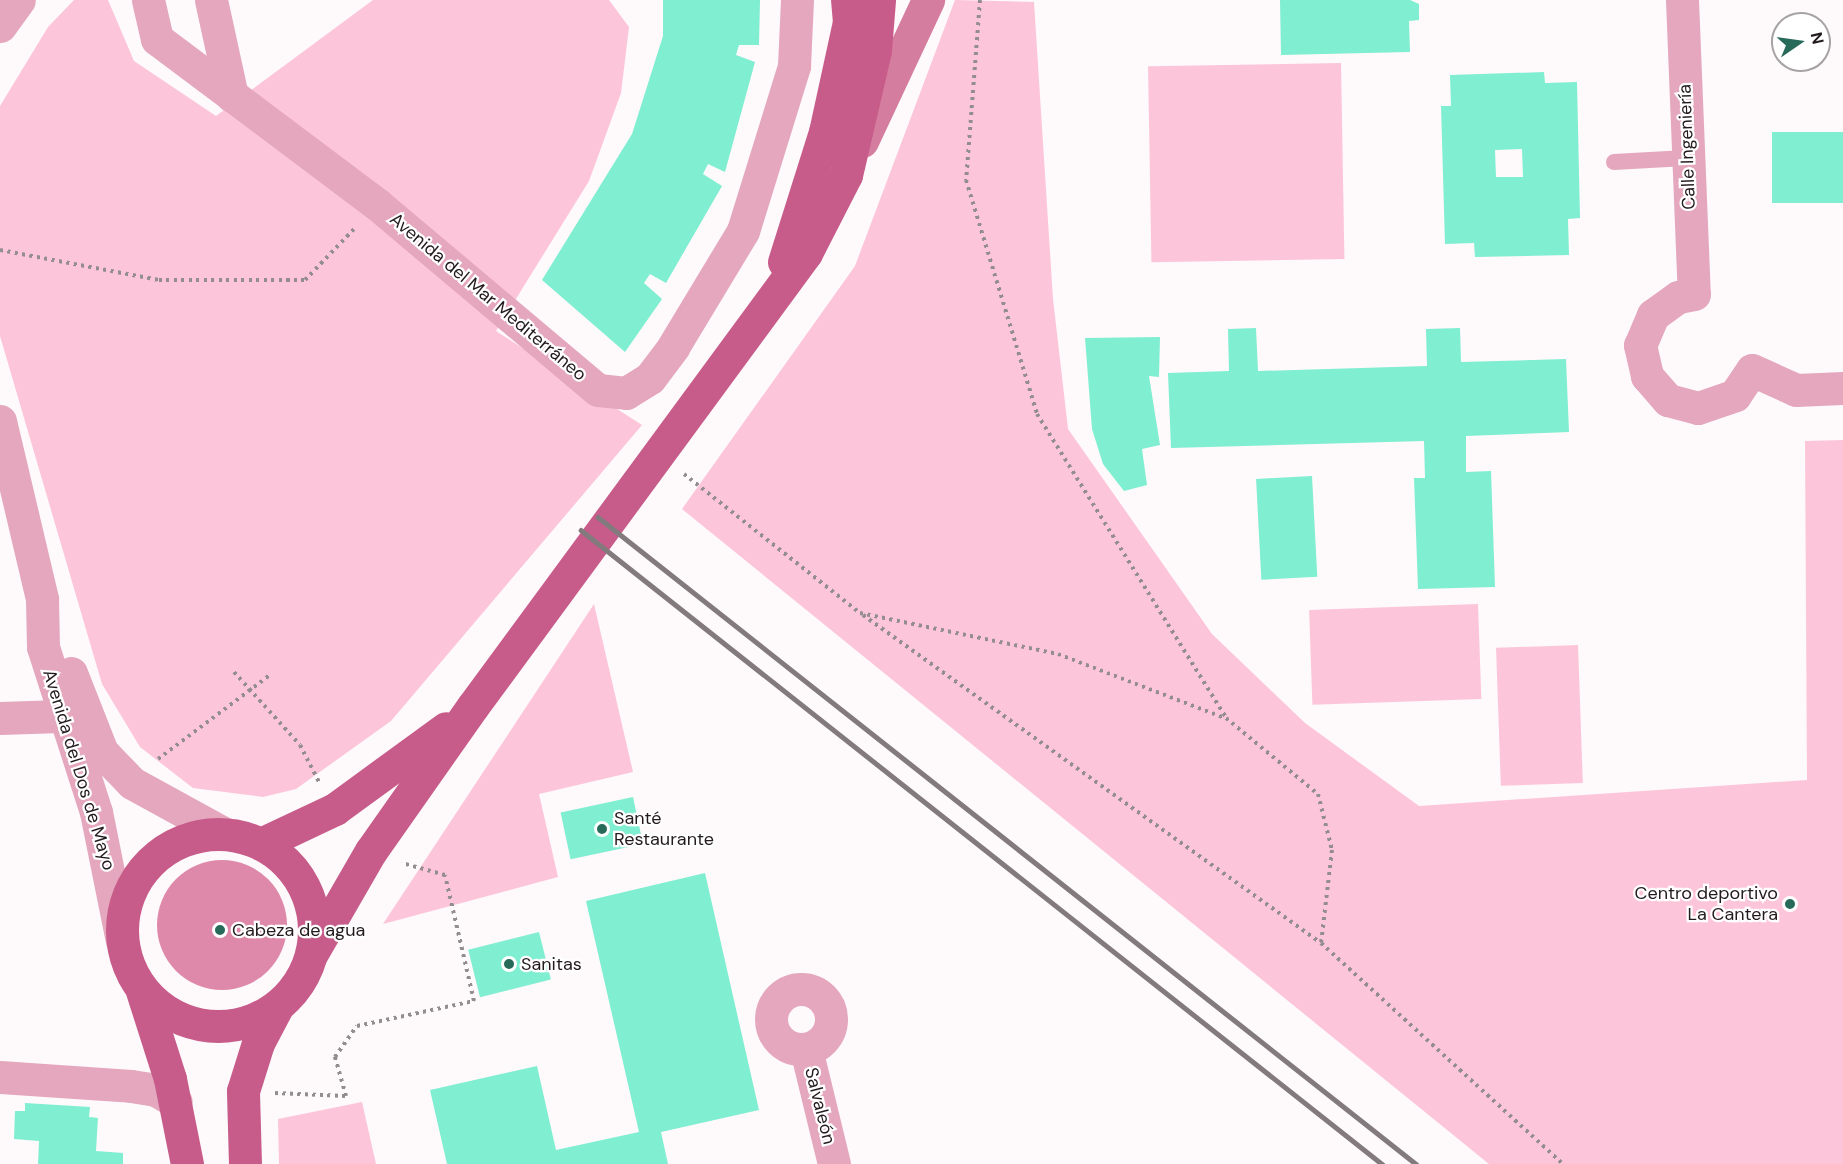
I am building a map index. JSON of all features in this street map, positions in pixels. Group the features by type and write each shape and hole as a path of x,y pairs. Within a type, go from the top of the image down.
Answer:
{"main road":[{"path":"772,301 825,132 849,22 848,0"},
{"path":"846,175 875,50 879,0"},
{"path":"245,1164 243,1091 258,1043 277,1007 299,983 312,953 371,851 473,706 806,254 846,175 928,0"},
{"path":"263,843 335,809 473,706"},
{"path":"187,1164 176,1102 142,991 122,941 132,886 149,863 171,846 225,834 263,843 286,859 306,893 314,923 312,953"},
{"path":"142,991 182,1019 222,1027 251,1021 277,1007"}],"street":[{"path":"0,26 19,0"},
{"name":"Avenida del Mar Mediterráneo","path":"148,0 157,39 378,205 598,390 626,393 650,378 673,348 743,231 794,66 797,0"},
{"path":"211,0 232,96"},
{"name":"Calle Ingeniería","path":"1682,0 1686,158 1694,294 1664,304 1644,330 1641,361 1656,390 1683,406 1708,407 1735,394 1752,370 1796,390 1843,388"},
{"name":"Avenida del Dos de Mayo","path":"0,421 42,599 102,752 132,783 225,834"},
{"name":"Avenida del Dos de Mayo","path":"42,599 43,646 61,716 96,812 122,941"},
{"path":"0,718 61,716"},
{"name":"Salvaleón","path":"806,1049 834,1164"},
{"path":"0,1077 131,1086 156,1090 176,1102"}],"lane":[{"path":"1614,162 1686,158"}],"path":[{"path":"980,0 966,180 1037,414 1226,718 1318,794 1332,850 1322,943"},
{"path":"0,250 159,280 305,280 378,205"},
{"path":"660,455 860,613 1322,943 1563,1164"},
{"path":"860,613 1058,654 1226,718"},
{"path":"132,783 270,675"},
{"path":"346,1096 335,1057 357,1026 474,1001"}],"shaded area":[{"path":"74,0 108,0 134,61 216,116 373,0 609,0 629,27 621,93 589,181 496,331 642,425 391,721 296,789 263,797 193,788 140,747 102,684 0,336 0,106 48,27"},
{"path":"955,0 1034,2 1053,299 1068,429 1212,634 1305,723 1419,806 1807,780 1805,441 1843,440 1843,1164 1489,1164 682,509 855,266"},
{"path":"1341,63 1344,259 1151,262 1148,66"},
{"path":"594,604 633,772 539,794 558,877 383,924"},
{"path":"1478,604 1481,699 1312,705 1309,610"},
{"path":"1578,645 1583,783 1501,786 1496,648"},
{"path":"222,860 247,865 268,879 282,900 287,925 282,950 268,971 247,985 222,990 197,985 176,971 162,950 157,925 162,900 176,879 197,865"},
{"path":"362,1102 376,1164 279,1164 278,1119"}],"building":[{"path":"663,0 760,0 759,45 739,45 736,55 755,62 725,172 708,164 703,174 722,186 666,283 650,274 644,283 662,299 625,352 542,280 632,134 663,36"},
{"path":"1280,0 1410,0 1419,4 1419,20 1409,21 1410,52 1281,55"},
{"path":"1544,72 1545,83 1577,82 1580,218 1568,219 1569,255 1475,257 1474,243 1445,244 1441,106 1451,106 1450,75","holes":["1522,149 1523,177 1496,177 1495,150"]},
{"path":"1772,132 1843,132 1843,203 1772,203"},
{"path":"1256,328 1258,371 1427,366 1426,329 1460,328 1461,362 1566,359 1569,432 1466,436 1466,472 1491,471 1495,587 1418,589 1414,478 1425,478 1424,441 1171,448 1168,373 1229,371 1228,329"},
{"path":"1160,337 1159,377 1149,376 1160,445 1142,449 1147,485 1124,491 1103,464 1092,429 1085,338"},
{"path":"1312,476 1317,577 1261,580 1256,479"},
{"name":"Santé Restaurante","path":"633,797 643,844 571,859 561,812"},
{"path":"705,873 759,1110 661,1132 668,1164 447,1164 430,1090 537,1066 556,1150 639,1132 586,901"},
{"name":"Sanitas","path":"539,932 551,980 480,997 468,950"},
{"path":"25,1103 90,1107 89,1117 98,1118 96,1151 123,1153 123,1164 38,1164 39,1141 14,1139 15,1111 25,1111"}],"railway":[{"path":"598,517 1416,1164"},
{"path":"581,530 1382,1164"}],"place":[{"name":"Santé Restaurante","path":"602,829"},
{"name":"Centro deportivo La Cantera","path":"1790,904"},
{"name":"Cabeza de agua","path":"220,930"},
{"name":"Sanitas","path":"509,964"}]}
